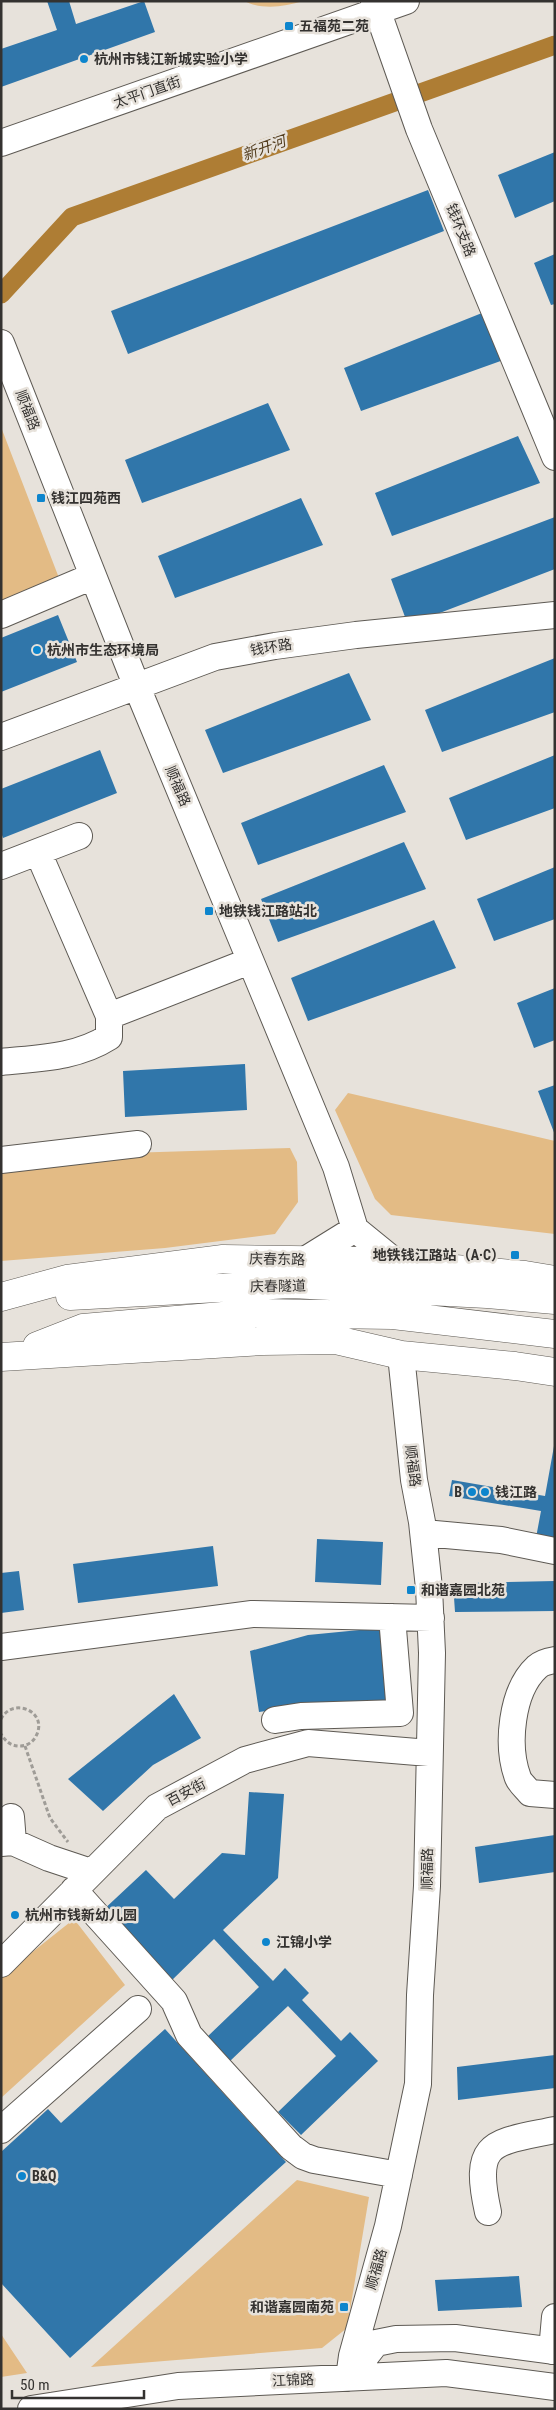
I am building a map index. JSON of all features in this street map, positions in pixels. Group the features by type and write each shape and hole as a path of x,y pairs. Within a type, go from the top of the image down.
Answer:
{"main road":[{"name":"庆春东路","path":"1,1297 68,1279 223,1259 365,1261 525,1275 555,1280"},
{"name":"庆春隧道","path":"1,1301 291,1284 486,1294 555,1300"},
{"name":"庆春隧道","path":"6,1357 83,1328 257,1313 393,1315 555,1334"},
{"path":"6,1357 262,1341 336,1340 401,1355 515,1366 555,1372"}],"street":[{"name":"太平门直街","path":"1,143 376,7 406,1"},
{"name":"钱环支路","path":"376,7 419,129 555,457"},
{"name":"顺福路","path":"1,343 136,687 336,1168 355,1229"},
{"path":"1,615 93,576"},
{"name":"钱环路","path":"1,737 214,657 275,646 555,615"},
{"path":"1,866 79,836"},
{"path":"1,1062 70,1054 94,1047 109,1037 109,1016 38,852"},
{"path":"109,1016 250,962"},
{"path":"1,1160 138,1144"},
{"path":"305,1260 355,1229 398,1264"},
{"name":"顺福路","path":"349,2378 352,2356 388,2226 418,2084 420,1995 427,1886 432,1653 424,1533 414,1480 401,1355"},
{"path":"424,1533 501,1540 555,1551"},
{"path":"1,1647 252,1614 431,1618"},
{"path":"275,1720 301,1716 400,1713 392,1617"},
{"path":"555,1660 538,1665 528,1678 518,1697 512,1727 514,1762 519,1780 530,1793 555,1795"},
{"name":"百安街","path":"1,1964 157,1807 245,1760 308,1744 429,1753"},
{"path":"8,1834 49,1858 82,1881 174,2001 189,2036 291,2147 302,2156 314,2160 399,2175"},
{"path":"1,2130 138,2009"},
{"path":"488,2212 482,2180 484,2155 494,2145 506,2140 555,2130"},
{"path":"349,2378 376,2343 396,2339 455,2338 553,2351 555,2317"},
{"name":"江锦路","path":"32,2409 178,2386 446,2373 555,2387"}],"path":[{"path":"1,1719 4,1713 13,1707 23,1707 33,1712 38,1720 39,1731 34,1740 25,1746 15,1746 6,1741 1,1734"},
{"path":"1,1743 6,1741"},
{"path":"25,1746 50,1818 82,1881"}],"shaded area":[{"path":"244,1 303,1 288,5 266,7"},
{"path":"1,427 59,578 1,603"},
{"path":"348,1093 555,1141 555,1234 391,1215 375,1199 335,1110"},
{"path":"290,1148 297,1162 298,1202 275,1234 165,1248 1,1261 1,1171 127,1153"},
{"path":"74,1919 125,1985 1,2098 1,1977"},
{"path":"297,2180 369,2197 347,2328 322,2348 91,2367"},
{"path":"1,2334 27,2373 1,2377"}],"building":[{"path":"47,1 69,1 76,24 144,1 155,32 1,87 1,49 57,30"},
{"path":"555,152 555,201 515,218 498,175"},
{"path":"428,190 444,231 128,354 111,311"},
{"path":"555,254 555,304 551,305 534,263"},
{"path":"487,311 509,358 361,411 344,368"},
{"path":"268,403 290,450 142,503 125,460"},
{"path":"518,436 540,483 392,536 375,493"},
{"path":"301,498 323,545 175,598 158,556"},
{"path":"555,517 555,569 408,625 391,579"},
{"name":"杭州市生态环境局","path":"58,615 77,662 1,692 1,638"},
{"path":"555,658 555,712 442,752 425,710"},
{"path":"349,673 371,720 223,773 205,730"},
{"path":"100,750 117,793 3,838 1,832 1,789"},
{"path":"555,755 555,808 466,840 449,798"},
{"path":"384,765 406,812 258,865 241,823"},
{"path":"404,842 426,889 278,942 261,899"},
{"path":"555,867 555,919 494,941 477,899"},
{"path":"434,920 456,968 308,1021 291,978"},
{"path":"555,988 555,1040 534,1048 517,1003"},
{"path":"245,1064 247,1110 125,1117 123,1071"},
{"path":"555,1085 555,1135 538,1091"},
{"name":"钱江路","path":"554,1446 555,1546 535,1543 541,1511 449,1496 452,1480 545,1496"},
{"path":"317,1539 383,1542 381,1585 315,1582"},
{"path":"213,1546 218,1586 78,1603 73,1564"},
{"path":"19,1571 24,1610 1,1613 1,1573"},
{"path":"555,1581 555,1611 455,1612 453,1583"},
{"path":"380,1628 389,1701 293,1707 259,1712 250,1651 308,1635"},
{"path":"174,1694 201,1738 153,1765 103,1811 68,1779"},
{"path":"249,1792 284,1794 278,1878 223,1930 273,1981 285,1968 309,1993 302,2000 341,2041 350,2032 378,2061 301,2135 278,2112 336,2056 288,2006 229,2062 206,2038 259,1987 214,1939 168,1984 100,1913 146,1870 174,1899 222,1853 245,1855"},
{"path":"555,1835 555,1872 479,1883 475,1847"},
{"path":"165,2029 286,2162 70,2358 1,2283 1,2152 48,2109 61,2123"},
{"path":"555,2055 555,2088 458,2100 457,2067"},
{"path":"519,2276 522,2307 438,2311 435,2280"}],"waterway":[{"name":"新开河","path":"1,294 72,217 555,45"}],"place":[{"name":"五福苑二苑","path":"289,26"},
{"name":"杭州市钱江新城实验小学","path":"84,59"},
{"name":"钱江四苑西","path":"41,498"},
{"name":"杭州市生态环境局","path":"37,650"},
{"name":"地铁钱江路站北","path":"209,911"},
{"name":"地铁钱江路站（A·C）","path":"515,1255"},
{"name":"B","path":"472,1492"},
{"name":"钱江路","path":"485,1492"},
{"name":"和谐嘉园北苑","path":"411,1590"},
{"name":"杭州市钱新幼儿园","path":"15,1915"},
{"name":"江锦小学","path":"266,1942"},
{"name":"B&Q","path":"22,2176"},
{"name":"和谐嘉园南苑","path":"344,2307"}]}
